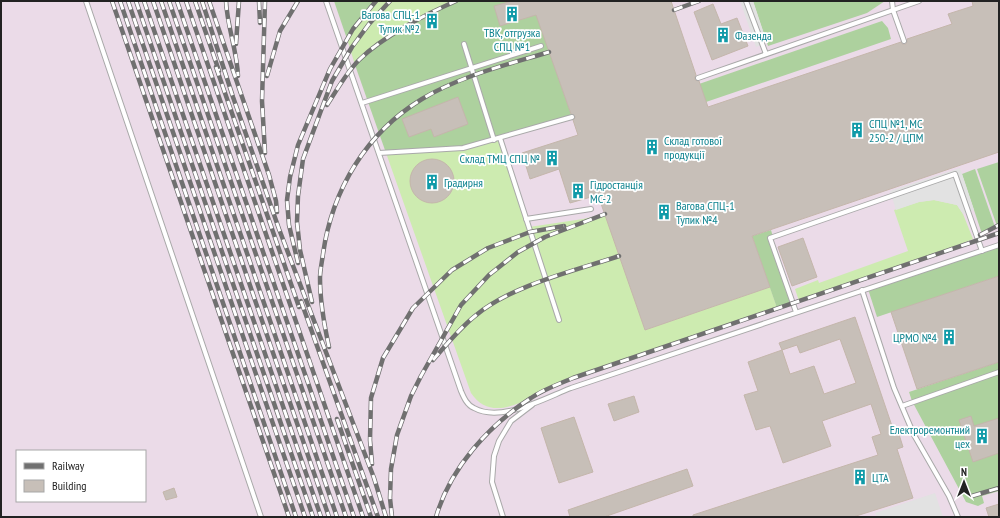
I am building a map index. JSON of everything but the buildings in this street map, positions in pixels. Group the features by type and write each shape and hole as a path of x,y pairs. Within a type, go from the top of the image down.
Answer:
{"lane":[{"path":"86,1 261,517"},
{"path":"326,1 461,391 473,408 491,413 512,410 571,388 999,245"},
{"path":"746,1 766,54"},
{"path":"892,1 893,10 904,41"},
{"path":"698,78 918,1"},
{"path":"464,44 494,140"},
{"path":"362,103 541,46"},
{"path":"379,153 463,148 572,117"},
{"path":"500,138 559,320"},
{"path":"796,312 770,238 955,174 982,251"},
{"path":"526,219 592,209"},
{"path":"862,290 894,388 914,436 949,496 958,517"},
{"path":"902,406 999,372"},
{"path":"503,517 492,482 494,456 498,441 511,421 535,402"}],"shaded area":[{"path":"1,1 999,1 999,517 1,517"},
{"path":"740,1 753,1 767,43 756,47"},
{"path":"960,168 974,210 963,214 957,205 934,200 919,202 896,210 890,191"},
{"path":"935,493 943,517 877,517 875,513"}],"green space":[{"path":"334,1 376,1 347,39"},
{"path":"376,1 456,1 402,28 375,46 355,65 347,39 353,29"},
{"path":"456,1 532,1 572,117 463,148 386,153 355,65 375,46 402,28"},
{"path":"753,1 885,1 867,13 768,46"},
{"path":"882,21 888,28 891,39 706,102 699,84"},
{"path":"500,138 529,227 583,219 605,214 645,330 770,287 777,308 570,379 508,407 488,407 479,402 471,393 386,153"},
{"path":"999,162 999,225 997,226 977,169"},
{"path":"975,169 995,227 982,234 962,174"},
{"path":"934,200 957,205 963,214 973,239 940,253 799,301 795,289 818,280 819,283 908,251 894,210 919,202"},
{"path":"771,230 773,237 770,238 792,303 777,308 752,236"},
{"path":"999,245 999,276 877,317 868,289"},
{"path":"999,362 999,491 982,496 984,503 978,506 966,502 912,401 909,392"}],"railway":[{"path":"112,1 289,517"},
{"path":"120,1 296,517"},
{"path":"128,1 305,517"},
{"path":"136,1 313,517"},
{"path":"144,1 321,517"},
{"path":"153,1 329,517"},
{"path":"161,1 337,517"},
{"path":"169,1 346,517"},
{"path":"177,1 354,517"},
{"path":"186,1 363,517"},
{"path":"195,1 219,71"},
{"path":"202,1 233,97 279,229 374,478 386,517"},
{"path":"209,1 269,175 276,201 277,212"},
{"path":"226,1 238,76"},
{"path":"236,44 239,1"},
{"path":"259,1 260,23"},
{"path":"265,1 262,101 265,153"},
{"path":"267,76 280,31 298,1"},
{"path":"298,263 289,225 287,200 290,177 298,145 330,69 353,29 376,1"},
{"path":"312,302 300,250 297,222 298,196 303,159 332,81 352,47 369,24 390,1"},
{"path":"327,105 350,70 369,51 392,35 431,12 456,1"},
{"path":"674,10 699,1"},
{"path":"329,347 325,330 321,295 320,278 323,254 334,208 355,165 368,146 402,113 422,99 437,91 468,77 549,52"},
{"path":"216,67 299,307"},
{"path":"392,517 390,498 391,469 397,435 411,396 461,305 489,275 518,252 545,237 605,214"},
{"path":"980,235 999,225"},
{"path":"372,464 370,440 371,398 383,358 413,308 452,270 488,248 530,232 564,226"},
{"path":"436,517 442,499 451,482 473,449 500,421 541,392 573,378 999,233"},
{"path":"433,360 469,321 490,305 525,287 563,273 619,256"},
{"path":"301,301 378,517"},
{"path":"337,419 371,517"},
{"path":"972,496 999,488"}],"place":[{"name":"ТВК, отгрузка СПЦ №1","path":"512,14"},
{"name":"Вагова СПЦ-1 Тупик №2","path":"432,21"},
{"name":"Фазенда","path":"723,35"},
{"name":"СПЦ №1, МС 250-2 / ЦПМ","path":"857,130"},
{"name":"Склад готової продукції","path":"652,147"},
{"name":"Склад ТМЦ СПЦ №","path":"552,158"},
{"name":"Градирня","path":"432,182"},
{"name":"Гідростанція МС-2","path":"578,191"},
{"name":"Вагова СПЦ-1 Тупик №4","path":"664,212"},
{"name":"ЦРМО №4","path":"949,337"},
{"name":"Електроремонтний цех","path":"982,436"},
{"name":"ЦТА","path":"860,477"}]}
